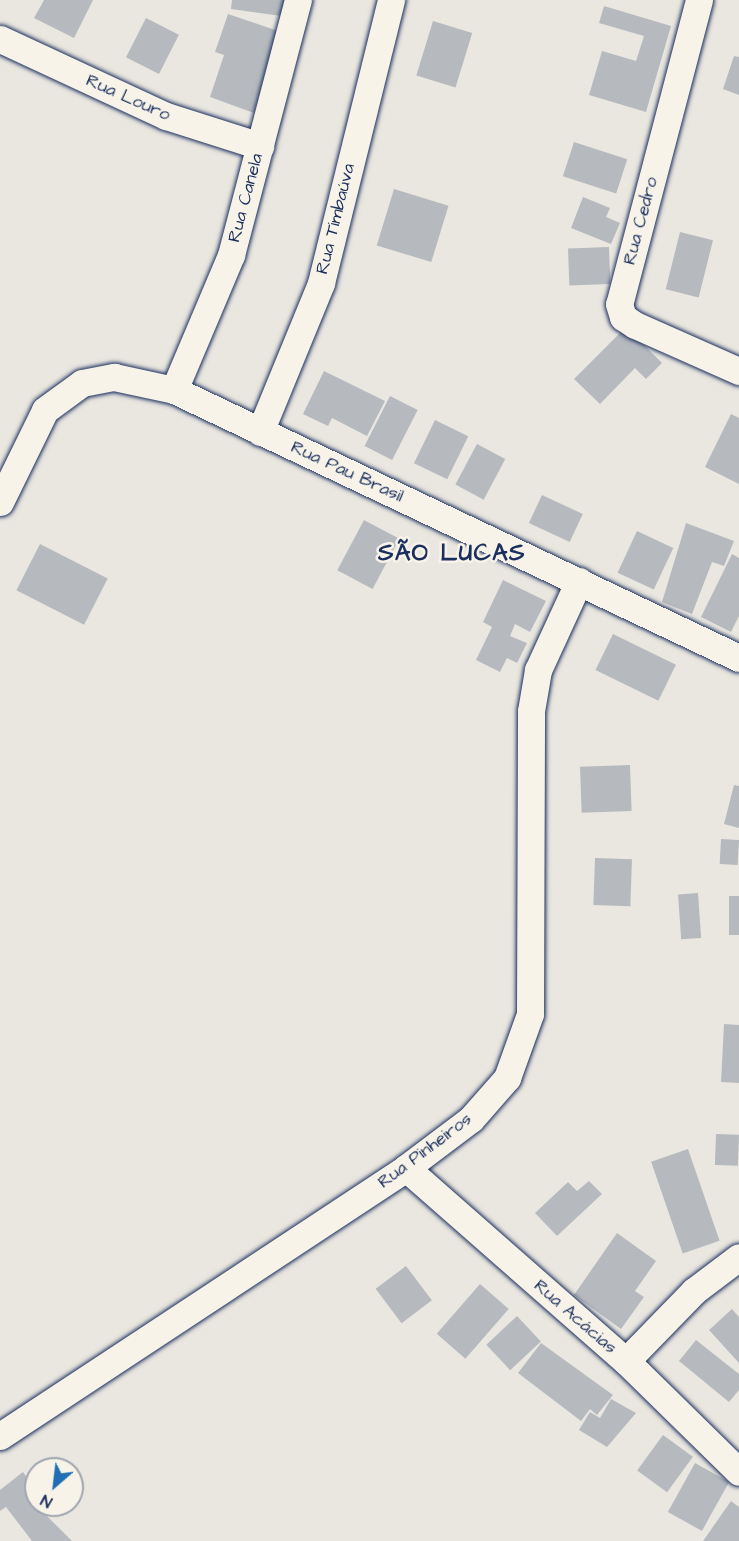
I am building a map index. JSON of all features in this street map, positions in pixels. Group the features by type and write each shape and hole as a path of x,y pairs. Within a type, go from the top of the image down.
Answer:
{"street":[{"name":"Rua Canela","path":"174,390 231,255 298,0"},
{"name":"Rua Timbaúva","path":"260,432 321,283 391,0"},
{"name":"Rua Cedro","path":"699,0 619,304 623,316 635,325 739,371"},
{"name":"Rua Louro","path":"0,39 166,116 260,146"},
{"name":"Rua Pau Brasil","path":"0,502 45,410 82,383 114,377 174,390 739,658"},
{"name":"Rua Pinheiros","path":"0,1436 406,1168 471,1119 507,1078 530,1014 531,711 538,670 579,581"},
{"name":"Rua Acácias","path":"406,1168 626,1361 739,1472"},
{"path":"626,1361 694,1291 739,1257"}],"building":[{"path":"44,0 93,0 74,38 34,18"},
{"path":"232,0 284,0 282,16 231,9"},
{"path":"604,6 671,26 646,112 589,95 602,51 636,61 644,36 599,23"},
{"path":"228,14 278,31 254,113 210,97 224,55 215,52"},
{"path":"146,18 179,35 159,74 126,57"},
{"path":"433,21 472,33 456,87 416,76"},
{"path":"734,56 739,57 739,95 723,89"},
{"path":"574,142 627,159 616,194 563,176"},
{"path":"394,189 449,206 431,262 377,245"},
{"path":"583,197 610,208 606,217 620,223 611,244 571,228"},
{"path":"680,232 713,240 699,297 666,289"},
{"path":"609,247 610,284 569,285 568,248"},
{"path":"626,327 662,363 646,379 635,368 600,404 574,379"},
{"path":"324,371 385,401 367,436 332,418 328,426 303,414"},
{"path":"390,396 418,410 392,460 365,446"},
{"path":"731,414 739,418 739,484 705,467"},
{"path":"435,420 468,436 447,479 414,463"},
{"path":"477,444 505,459 484,500 455,485"},
{"path":"542,495 583,514 570,542 529,523"},
{"path":"364,520 399,539 373,589 337,570"},
{"path":"686,523 734,541 724,566 712,562 692,614 662,602"},
{"path":"637,531 673,548 654,590 618,573"},
{"path":"40,544 108,579 84,625 16,590"},
{"path":"732,554 739,558 739,616 731,632 701,617"},
{"path":"503,580 546,601 530,632 515,624 510,636 527,643 517,663 507,658 500,672 476,660 492,627 483,622"},
{"path":"613,634 676,665 658,701 595,670"},
{"path":"630,765 632,811 582,813 580,767"},
{"path":"734,785 739,786 739,828 724,824"},
{"path":"721,839 739,840 738,865 720,864"},
{"path":"595,858 632,859 630,906 593,905"},
{"path":"698,893 701,938 681,939 678,894"},
{"path":"729,896 739,896 739,935 729,935"},
{"path":"724,1024 739,1025 739,1083 721,1082"},
{"path":"716,1134 739,1135 738,1166 715,1165"},
{"path":"688,1149 720,1241 683,1253 651,1162"},
{"path":"589,1181 602,1194 557,1236 535,1213 568,1182 577,1191"},
{"path":"617,1233 656,1261 635,1291 644,1297 621,1329 574,1295"},
{"path":"406,1266 432,1300 402,1323 376,1289"},
{"path":"480,1284 509,1309 465,1359 437,1334"},
{"path":"732,1309 739,1317 739,1363 709,1330"},
{"path":"517,1316 541,1342 510,1370 486,1345"},
{"path":"696,1340 739,1374 739,1390 729,1402 679,1361"},
{"path":"541,1343 613,1395 597,1415 590,1409 581,1421 518,1373"},
{"path":"611,1399 636,1413 607,1447 579,1430 590,1412 600,1418"},
{"path":"663,1435 693,1457 667,1492 637,1471"},
{"path":"695,1463 729,1482 702,1531 668,1512"},
{"path":"23,1472 24,1517 48,1517 72,1541 32,1541 6,1507 0,1511 0,1490"},
{"path":"731,1501 739,1507 739,1541 703,1541"}],"district":[{"name":"SÃO LUCAS","path":"452,554"}]}
